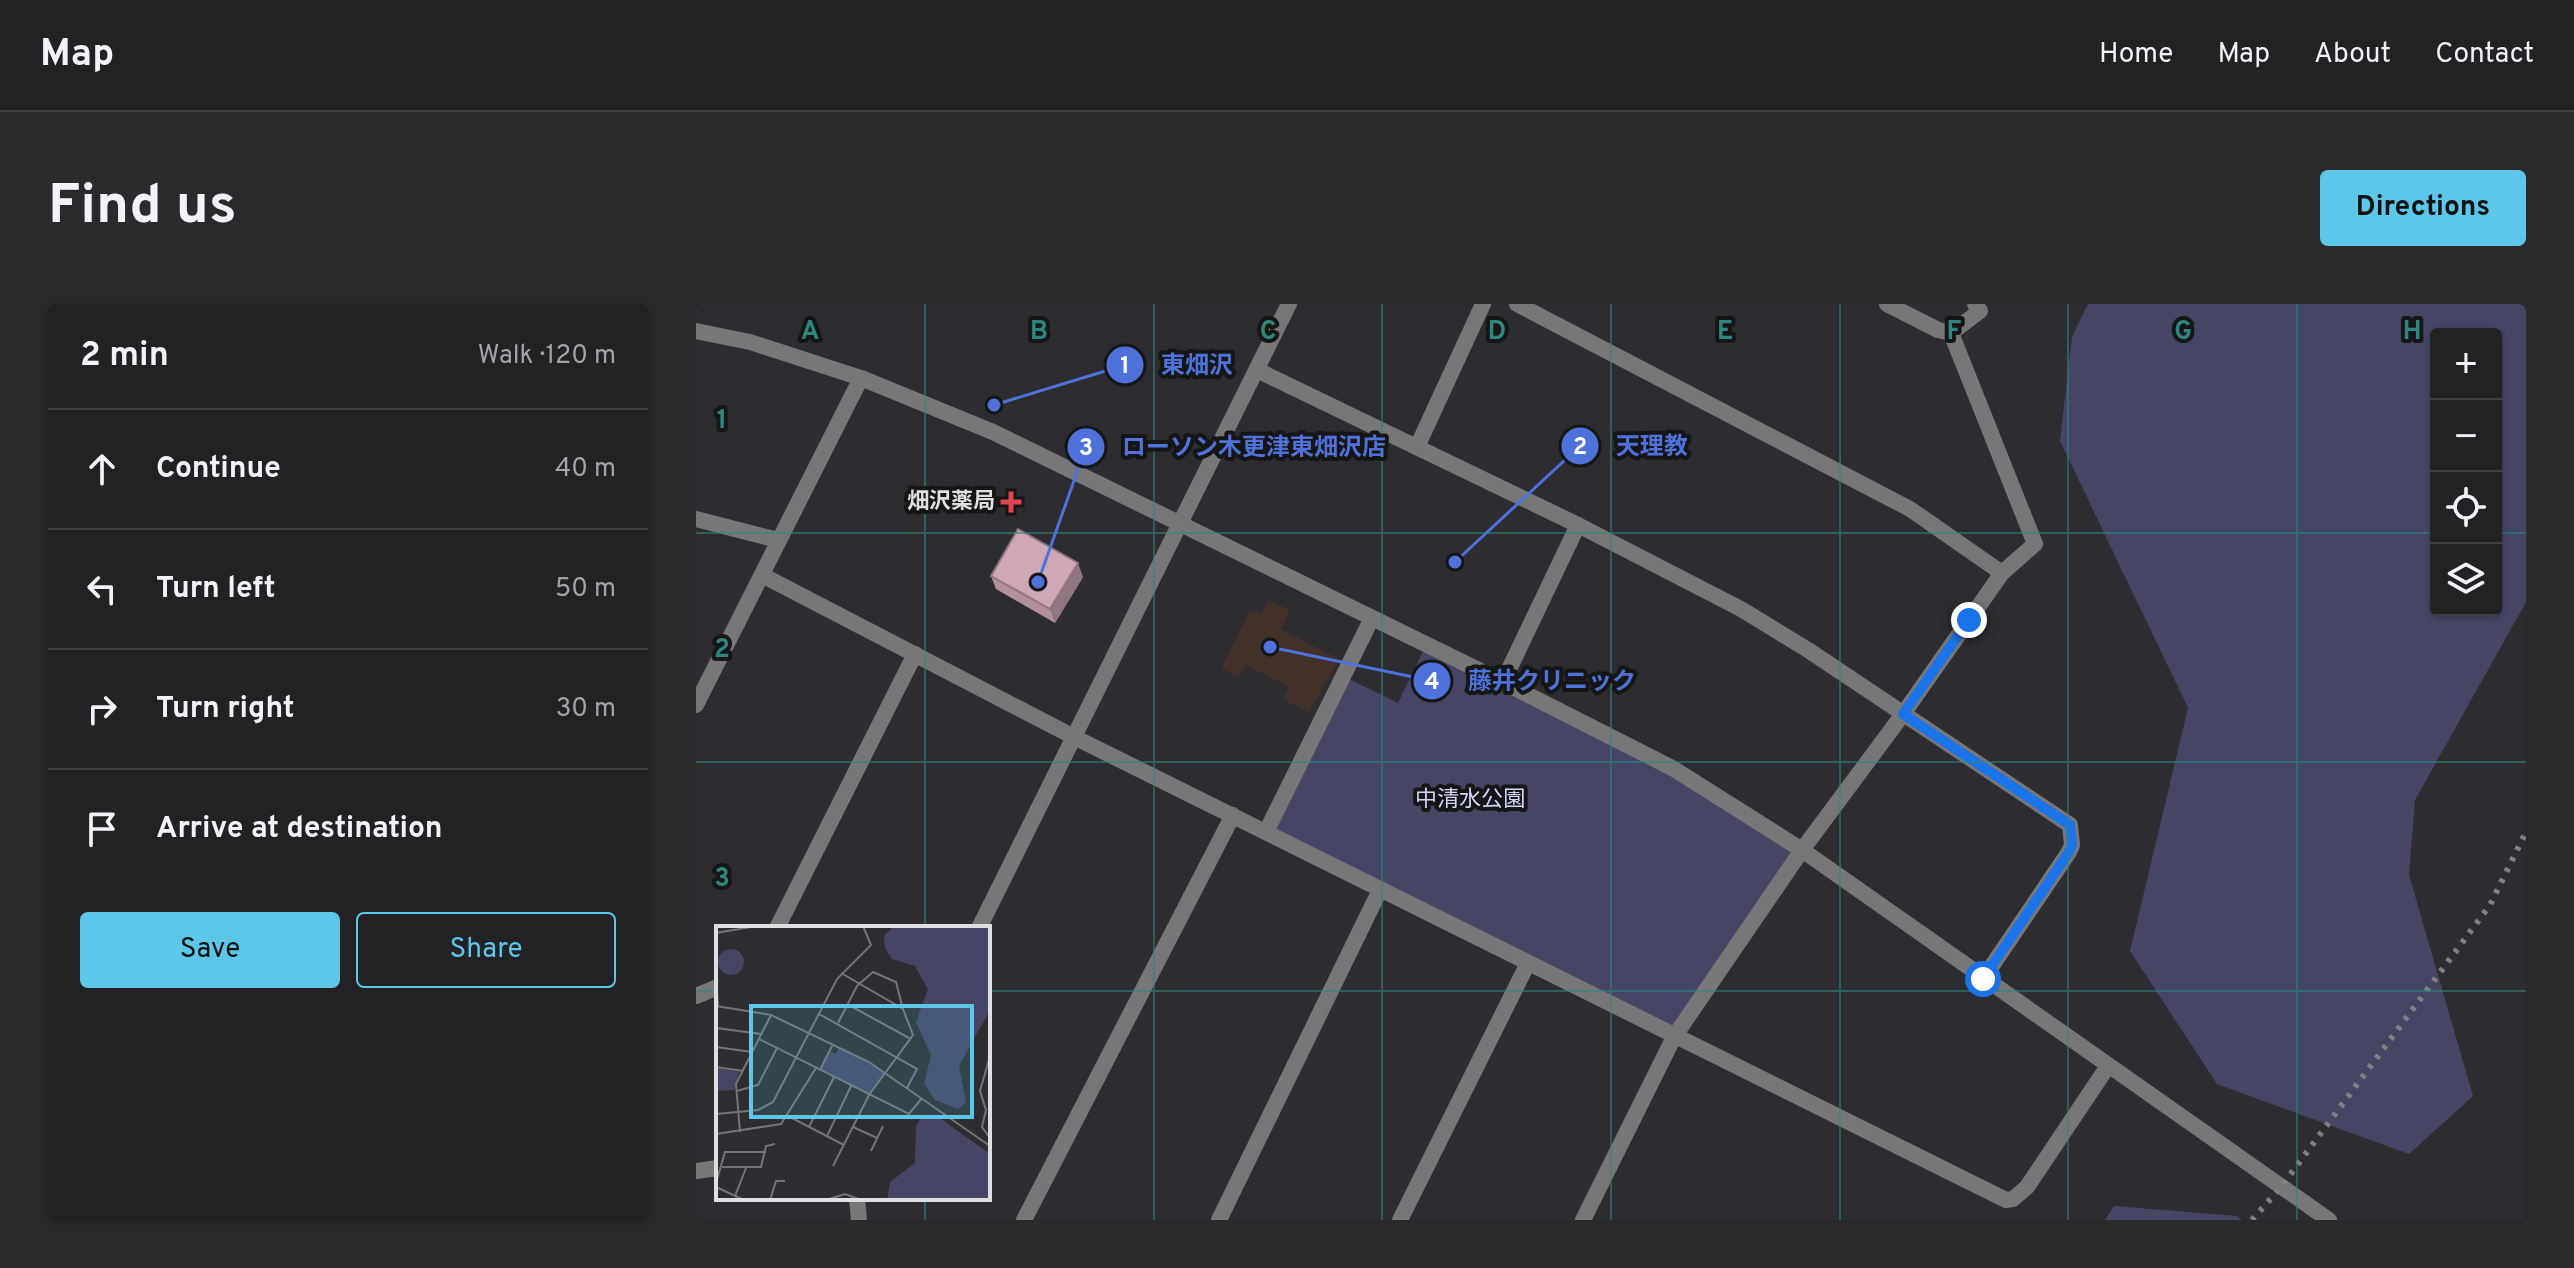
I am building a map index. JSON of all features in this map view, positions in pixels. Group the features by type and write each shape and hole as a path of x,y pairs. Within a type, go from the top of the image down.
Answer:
{"street":[{"path":"980,926 1289,304"},
{"path":"1417,447 1483,304"},
{"path":"1517,304 1910,509 2002,573"},
{"path":"1887,304 1938,330 1951,333"},
{"path":"1951,333 1980,311 1975,304"},
{"path":"696,331 750,342 861,378 993,432 1674,769 1802,850 2329,1220"},
{"path":"1583,1220 1674,1037 1802,850 2002,573 2035,544 1951,333"},
{"path":"1257,370 1578,525 1741,609 1808,650 2070,825 2072,845 2069,852 1983,979"},
{"path":"696,705 700,687 762,575 861,378"},
{"path":"696,519 778,540"},
{"path":"1503,682 1578,525"},
{"path":"762,575 1074,737 2006,1200 2013,1199 2027,1187 2108,1066"},
{"path":"1266,832 1372,618"},
{"path":"778,926 915,654"},
{"path":"1024,1220 1233,815"},
{"path":"1219,1220 1380,890"},
{"path":"1400,1220 1528,963"},
{"path":"696,996 716,988"},
{"path":"696,1171 716,1168"},
{"path":"857,1200 859,1220"}],"shaded area":[{"path":"1268,600 1290,610 1281,629 1339,659 1309,713 1283,699 1289,687 1246,665 1239,677 1221,668 1250,610 1261,614"}],"green space":[{"path":"2088,304 2526,304 2526,602 2415,800 2409,875 2473,1096 2409,1154 2217,1084 2130,951 2188,708 2060,441 2072,337"},
{"name":"中清水公園","path":"1426,645 1674,769 1802,850 1674,1037 1266,832 1343,676 1398,703"},
{"path":"2114,1206 2237,1216 2242,1220 2105,1220"}],"building":[{"path":"1018,529 1078,563 1050,609 991,576"}],"railway":[{"path":"2252,1220 2281,1187 2490,905 2526,832"}],"place":[{"name":"東畑沢","path":"994,405"},
{"name":"畑沢薬局","path":"1011,502"},
{"name":"天理教","path":"1455,562"},
{"name":"ローソン木更津東畑沢店","path":"1038,582"},
{"name":"藤井クリニック","path":"1270,647"}],"route":[{"path":"1969,620 1903,714 2070,825 2072,834 2069,852 1983,979"}]}
